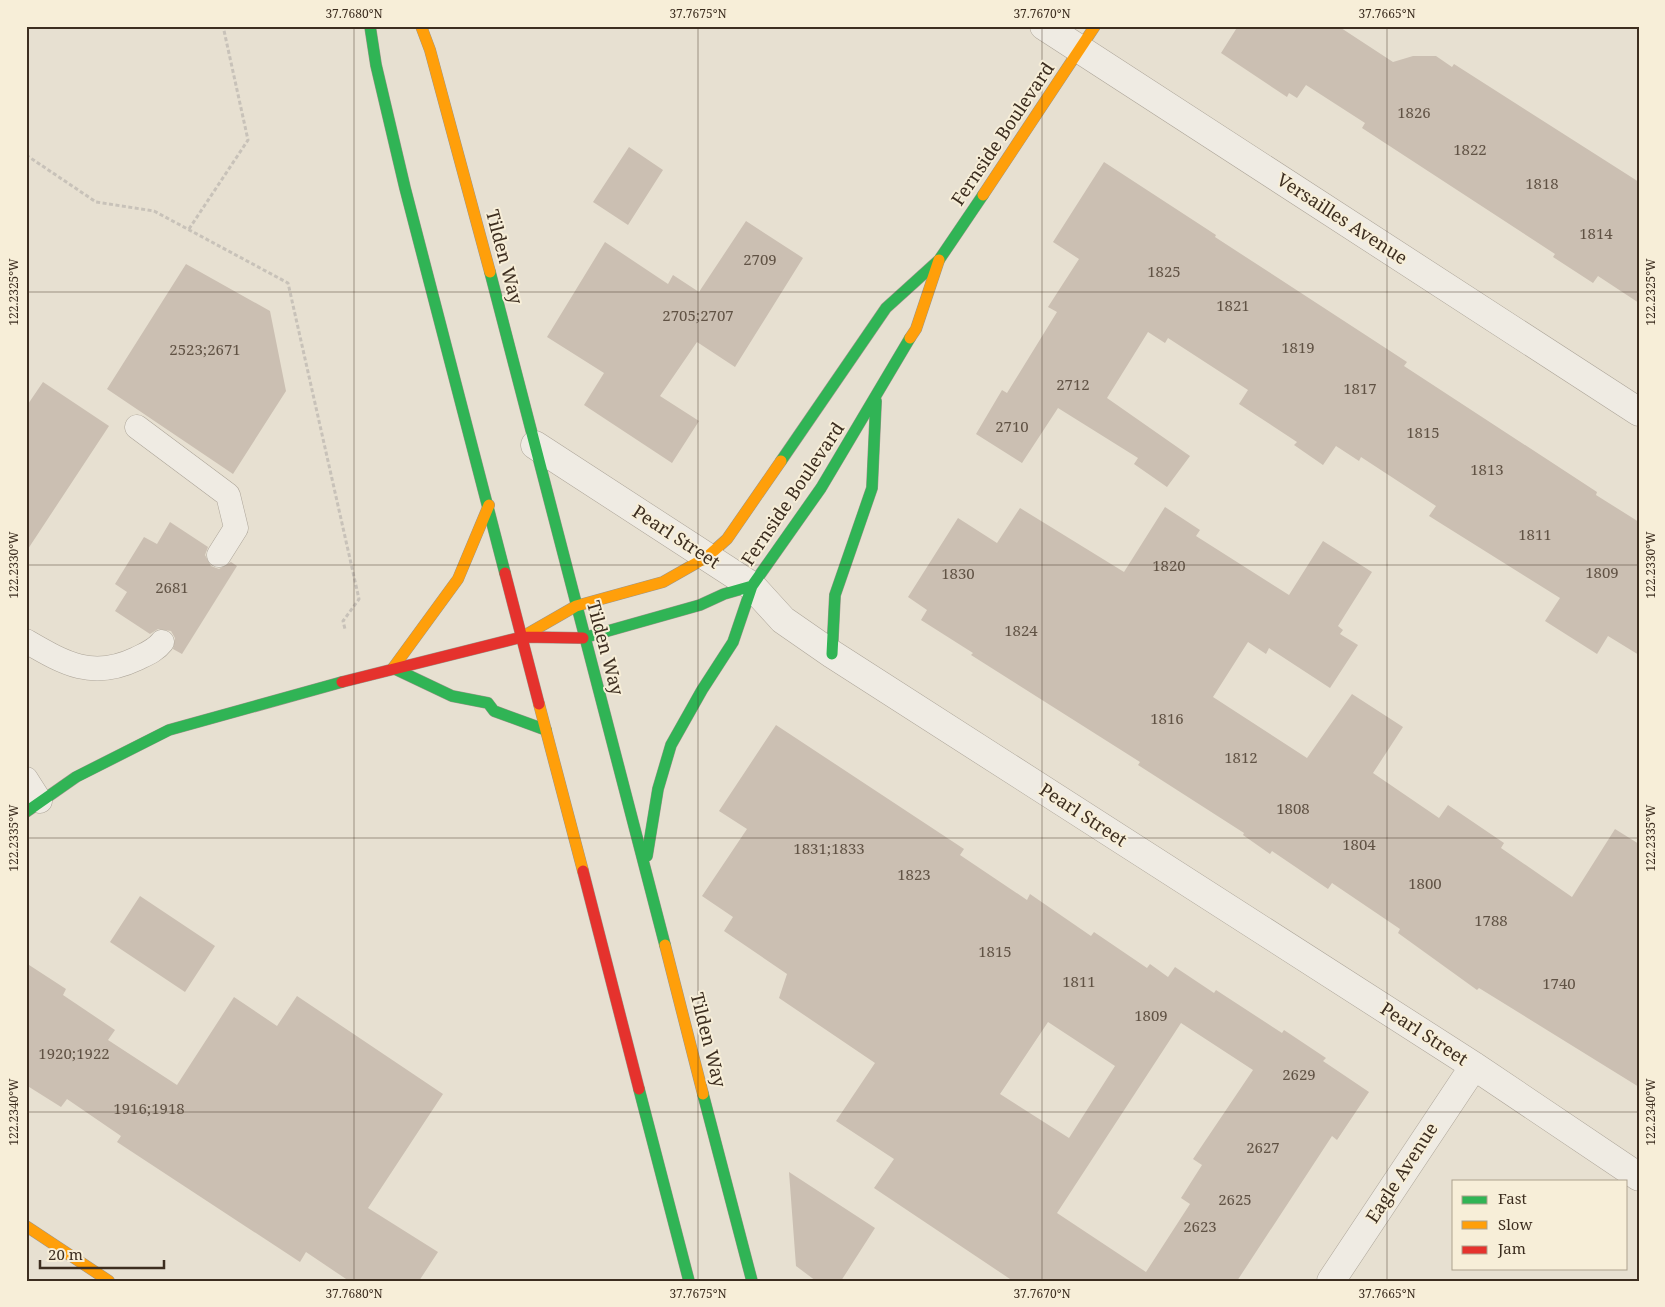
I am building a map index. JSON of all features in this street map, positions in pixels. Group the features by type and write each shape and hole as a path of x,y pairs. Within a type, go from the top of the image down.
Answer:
{"main road":[{"path":"370,26 376,66 405,188 489,505 689,1281"},
{"name":"Tilden Way","path":"421,26 430,50 467,182 752,1281"},
{"name":"Fernside Boulevard","path":"522,637 576,606 663,582 707,557 727,539 886,308 939,260 1095,26"},
{"name":"Fernside Boulevard","path":"522,637 585,638 700,605 724,594 752,586 821,488 876,400 916,330 939,260"},
{"path":"832,654 835,595 872,488 876,400"},
{"path":"393,668 458,579 489,505"},
{"path":"645,865 658,789 670,745 733,642 744,615 752,586"},
{"path":"33,806 76,777 168,730 393,668 522,637"},
{"path":"393,668 452,696 488,703 494,711 546,730"},
{"path":"26,1226 109,1281"}],"street":[{"name":"Versailles Avenue","path":"1044,26 1639,412"},
{"name":"Pearl Street","path":"535,445 752,586 783,620 832,654 1474,1066 1639,1177"},
{"name":"Eagle Avenue","path":"1331,1281 1474,1066"}],"lane":[{"path":"137,427 228,495 236,528 219,555"},
{"path":"26,641 62,662 88,669 124,665 157,649 162,642"},
{"path":"26,779 33,806"}],"path":[{"path":"188,230 248,140 223,26"},
{"path":"26,155 96,202 154,211 288,283 359,599 344,621 345,628"}],"building":[{"path":"1238,26 1338,26 1393,62 1413,56 1436,56 1452,67 1454,64 1639,182 1639,303 1598,276 1593,283 1553,257 1555,254 1362,128 1365,123 1306,85 1297,98 1289,93 1287,97 1221,53"},
{"path":"629,147 663,170 628,225 593,202"},
{"path":"1104,162 1407,362 1404,366 1597,492 1596,495 1639,522 1639,655 1608,636 1597,654 1545,621 1560,598 1429,516 1436,506 1361,457 1359,461 1336,446 1323,465 1294,445 1297,442 1239,404 1248,390 1168,338 1165,343 1148,332 1107,398 1190,456 1167,487 1134,464 1138,458 1058,408 1022,463 976,434 1002,390 1007,393 1057,312 1048,307 1079,259 1053,242"},
{"path":"746,221 803,258 735,367 697,342 660,396 699,421 672,463 584,405 604,373 547,337 605,242 668,284 673,275 699,292"},
{"path":"186,264 270,311 286,391 233,474 107,389"},
{"path":"43,382 109,426 26,552 26,407"},
{"path":"1165,507 1200,530 1196,536 1289,595 1323,541 1372,572 1338,626 1343,630 1340,634 1358,645 1330,688 1269,648 1266,654 1248,642 1213,697 1307,758 1352,694 1403,727 1373,773 1439,818 1448,805 1504,843 1501,848 1572,897 1615,829 1639,844 1639,1087 1479,988 1477,990 1398,933 1400,929 1332,883 1328,889 1272,851 1270,854 1243,835 1244,833 1138,765 1140,762 971,655 973,653 921,620 927,610 908,597 958,518 997,543 1020,508 1124,572"},
{"path":"170,522 208,547 205,555 211,566 219,569 231,562 237,566 182,654 173,649 175,638 171,631 158,629 150,634 115,611 127,592 115,584 144,537 157,544"},
{"path":"776,725 964,849 960,855 1027,900 1030,894 1091,936 1094,932 1147,968 1150,964 1168,977 1175,967 1214,993 1216,990 1282,1033 1284,1030 1326,1058 1323,1061 1369,1092 1337,1140 1332,1136 1237,1281 1013,1281 874,1188 894,1159 836,1121 875,1063 779,998 787,974 724,931 733,917 702,896 747,829 719,811","holes":["1048,1022 1115,1066 1069,1138 1000,1094","1181,1023 1253,1070 1193,1159 1202,1165 1181,1198 1190,1204 1146,1272 1057,1213"]},
{"path":"140,896 215,946 185,992 110,942"},
{"path":"26,963 66,989 63,995 115,1030 108,1040 177,1085 234,997 277,1026 297,996 443,1094 368,1208 438,1252 419,1281 349,1281 306,1252 300,1262 117,1142 121,1136 67,1099 61,1107 26,1085"},
{"path":"789,1172 875,1228 841,1281 816,1281 796,1266"}],"traffic: fast":[{"path":"370,26 376,65 405,188 505,573"},
{"path":"781,461 886,308 939,260 983,195"},
{"path":"490,272 665,945"},
{"path":"583,638 700,605 724,594 752,586 821,488 910,338"},
{"path":"832,654 835,595 872,488 876,401"},
{"path":"647,856 658,789 671,745 702,690 733,642 752,586"},
{"path":"393,668 452,696 488,703 494,711 546,730"},
{"path":"26,812 76,777 169,730 342,682"},
{"path":"639,1089 689,1281"},
{"path":"703,1094 752,1281"}],"traffic: slow":[{"path":"421,26 430,50 490,272"},
{"path":"983,195 1095,26"},
{"path":"910,338 916,329 939,260"},
{"path":"522,637 576,606 663,582 707,557 727,539 781,461"},
{"path":"393,668 458,579 489,505"},
{"path":"539,704 583,871"},
{"path":"665,945 703,1094"},
{"path":"26,1226 109,1281"}],"traffic: jam":[{"path":"505,573 539,704"},
{"path":"342,682 522,637 583,638"},
{"path":"583,871 639,1089"}]}
